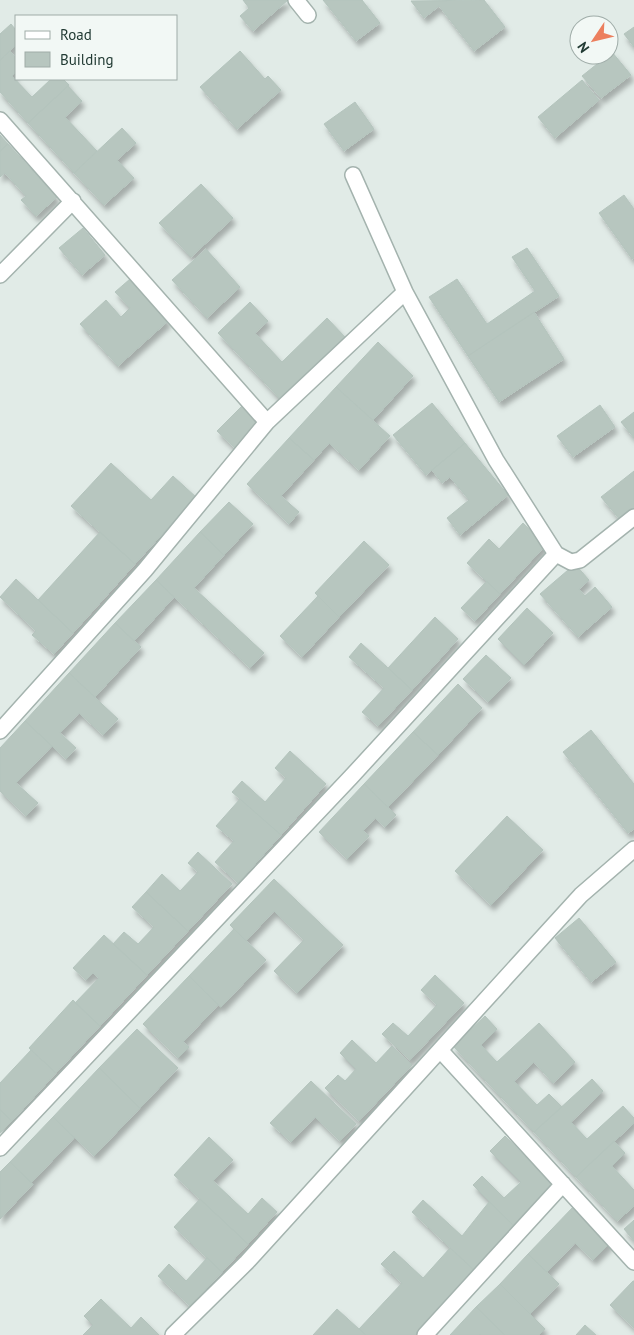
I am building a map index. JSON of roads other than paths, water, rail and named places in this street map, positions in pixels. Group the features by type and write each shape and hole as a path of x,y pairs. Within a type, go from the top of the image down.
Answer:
{"street":[{"path":"296,0 308,15"},
{"path":"0,120 267,422"},
{"path":"352,175 405,292 496,460 556,554 571,562 585,558 634,517"},
{"path":"0,275 73,202"},
{"path":"0,730 145,570 267,422 405,292"},
{"path":"0,1148 358,770 556,554"},
{"path":"173,1335 246,1262 581,895 634,849"},
{"path":"440,1050 634,1262"},
{"path":"425,1335 563,1184"}]}
